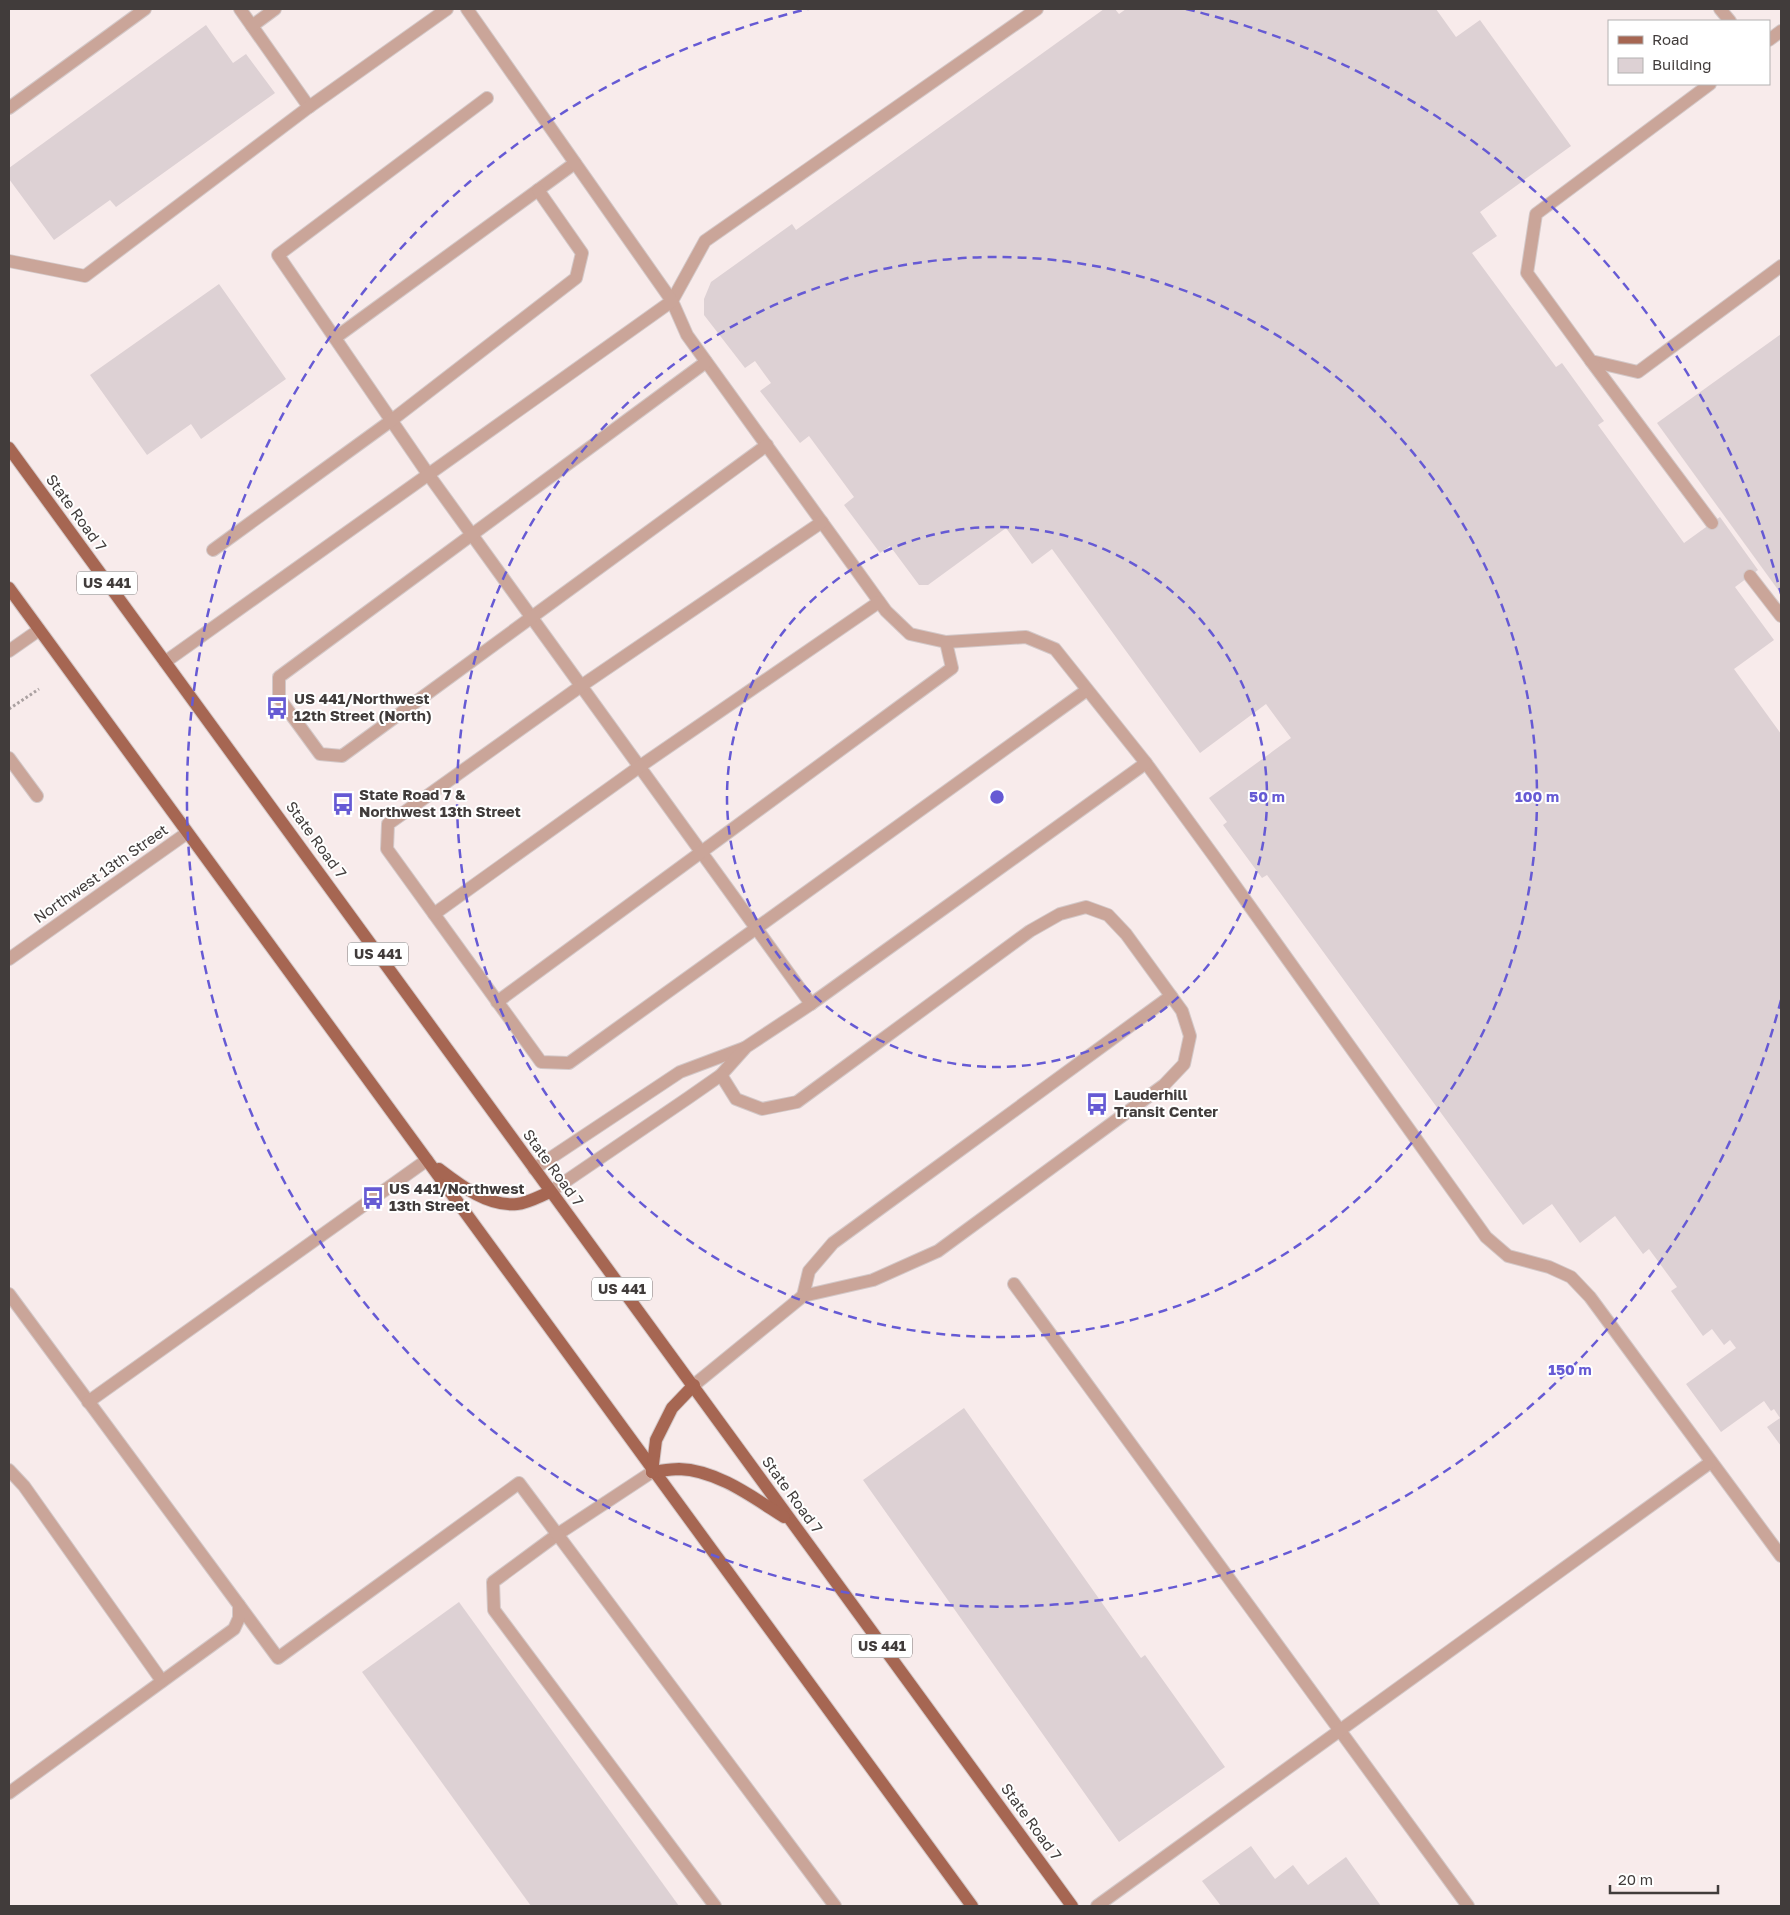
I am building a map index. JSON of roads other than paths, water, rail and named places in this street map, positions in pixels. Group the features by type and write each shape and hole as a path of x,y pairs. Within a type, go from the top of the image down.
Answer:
{"main road":[{"name":"State Road 7","path":"9,448 1072,1906"},
{"path":"9,588 427,1160 652,1472 972,1906"},
{"path":"427,1160 466,1190 495,1202 517,1204 550,1192"},
{"path":"652,1472 656,1440 672,1408 694,1385"},
{"path":"652,1472 681,1469 710,1476 743,1492 790,1521"}],"street":[{"path":"9,108 145,9"},
{"path":"240,9 309,107"},
{"path":"252,26 275,9"},
{"path":"9,261 85,276 309,107 447,9"},
{"path":"467,9 672,301 688,334 706,362 886,611 910,634 946,642 1026,636 1055,649 1146,763 1303,978 1486,1237 1508,1256 1549,1267 1570,1277 1590,1297 1781,1556"},
{"path":"165,662 672,301 705,241 1037,9"},
{"path":"1720,9 1729,20"},
{"path":"1770,39 1781,31"},
{"path":"1709,85 1536,214 1527,273 1712,523"},
{"path":"487,98 278,255 428,474 811,1004"},
{"path":"335,338 575,163"},
{"path":"213,550 392,420 576,278 582,253 538,190"},
{"path":"1591,361 1638,372 1781,266"},
{"path":"706,362 279,676 279,698 320,754 342,756 767,445"},
{"path":"822,522 580,686 388,824 387,849 541,1062 569,1064 1087,690"},
{"path":"1750,576 1781,616"},
{"path":"434,914 639,766 879,602"},
{"path":"9,651 39,630"},
{"path":"497,1002 952,668 946,642"},
{"path":"9,758 37,796"},
{"path":"534,1168 680,1072 746,1047 811,1004 1146,763"},
{"name":"Northwest 13th Street","path":"9,959 187,833"},
{"path":"694,1385 803,1296 873,1280 938,1251 1164,1085 1184,1064 1190,1036 1182,1011 1126,934 1108,914 1086,907 1060,914 1030,931 797,1102 762,1110 736,1099 720,1075"},
{"path":"803,1296 809,1270 832,1243 1171,996"},
{"path":"550,1192 720,1075 746,1047"},
{"path":"88,1402 427,1160"},
{"path":"1014,1284 1468,1906"},
{"path":"9,1294 278,1658 519,1483 835,1906"},
{"path":"1096,1906 1711,1462"},
{"path":"9,1470 24,1486 162,1681"},
{"path":"652,1472 558,1534 493,1582 494,1610 715,1906"},
{"path":"9,1793 234,1629 239,1618 239,1605"}],"place":[{"name":"US 441/Northwest 12th Street (North)","path":"277,708"},
{"name":"State Road 7 & Northwest 13th Street","path":"343,804"},
{"name":"Lauderhill Transit Center","path":"1097,1104"},
{"name":"US 441/Northwest 13th Street","path":"373,1198"}]}
